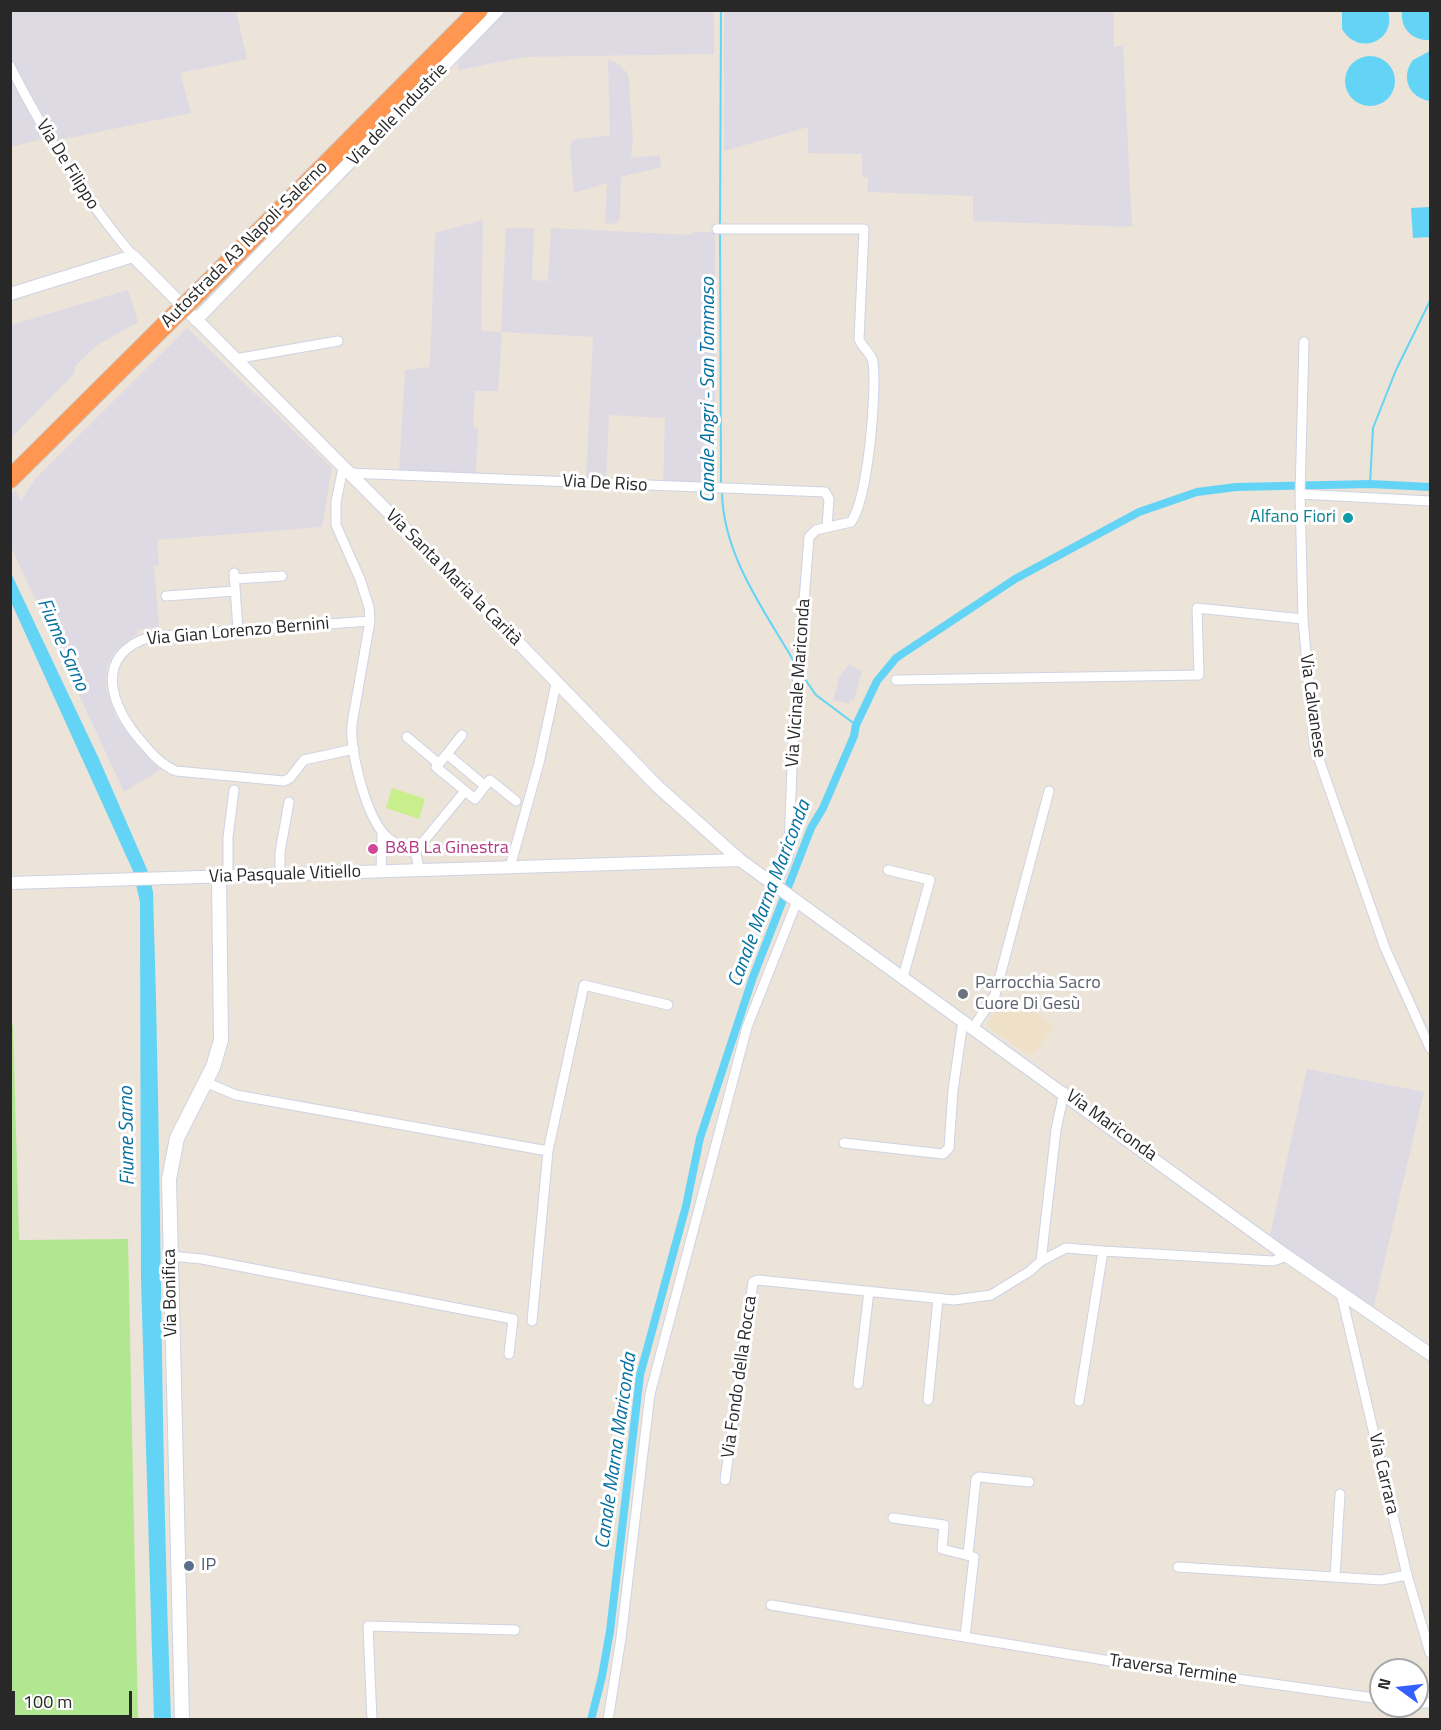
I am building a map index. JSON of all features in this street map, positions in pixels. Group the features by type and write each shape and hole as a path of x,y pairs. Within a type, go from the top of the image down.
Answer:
{"highway":[{"name":"Autostrada A3 Napoli-Salerno","path":"191,292 464,10"},
{"name":"Autostrada A3 Napoli-Salerno","path":"10,479 191,292 479,10"},
{"name":"Autostrada A3 Napoli-Salerno","path":"10,465 170,313"}],"main road":[{"name":"Via Bonifica","path":"182,1719 169,1179 174,1149 183,1121 216,1059 221,1040 224,878"}],"street":[{"name":"Via delle Industrie","path":"196,320 498,10"},
{"name":"Via De Filippo","path":"10,66 64,166 100,217 133,256"},
{"path":"721,229 864,230 859,339 873,362 868,459 853,519 848,525 827,527"},
{"name":"Via Santa Maria la Carità","path":"133,256 510,634 665,794 740,860 787,893"},
{"path":"10,294 133,256"},
{"path":"235,359 338,341"},
{"name":"Via Calvanese","path":"1304,342 1300,493 1303,619 1314,745 1385,948 1431,1048"},
{"path":"346,471 336,502 336,525 360,579 369,607 370,621 352,724 354,749 367,807 382,833 399,846 414,853"},
{"name":"Via De Riso","path":"346,471 721,490 825,492 829,499 827,527"},
{"path":"1300,493 1431,501"},
{"name":"Via Vicinale Mariconda","path":"608,1719 621,1638 650,1394 747,1027 787,893 787,862 809,537 816,530 827,527"},
{"path":"238,630 234,576 282,576"},
{"path":"166,596 235,591"},
{"path":"896,680 1199,675 1197,608 1303,619"},
{"name":"Via Gian Lorenzo Bernini","path":"354,749 304,760 284,782 192,774 166,766 156,759 133,732 116,707 112,680 117,663 135,643 150,637 370,621"},
{"path":"510,867 540,763 556,684"},
{"path":"462,735 436,767 475,799 490,780 516,801"},
{"path":"407,737 439,764"},
{"path":"447,754 485,786"},
{"path":"224,878 234,790"},
{"path":"414,853 465,791"},
{"path":"844,1143 943,1154 949,1148 954,1079 968,1025 995,995 1049,791"},
{"path":"280,875 279,852 289,802"},
{"path":"381,871 382,833"},
{"path":"382,857 389,848 399,846"},
{"path":"414,853 418,869"},
{"name":"Via Pasquale Vitiello","path":"10,883 740,860"},
{"path":"888,870 930,880 903,977"},
{"name":"Via Mariconda","path":"787,893 1287,1256 1431,1354"},
{"path":"532,1321 548,1150 584,985 668,1005"},
{"path":"205,1082 236,1095 548,1150"},
{"path":"1041,1261 1056,1130 1064,1092"},
{"name":"Via Fondo della Rocca","path":"725,1480 753,1282 758,1280 954,1300 991,1295 1030,1271 1041,1261 1066,1248 1274,1261 1287,1256"},
{"path":"1079,1401 1103,1251"},
{"path":"170,1256 202,1259 513,1319 509,1354"},
{"path":"858,1384 869,1291"},
{"name":"Via Carrara","path":"1341,1293 1407,1575 1431,1653"},
{"path":"928,1401 938,1299"},
{"path":"968,1554 977,1478 1029,1482"},
{"path":"1335,1578 1340,1494"},
{"path":"893,1518 944,1525 942,1549 974,1557 965,1637"},
{"path":"1178,1568 1381,1580 1407,1575"},
{"name":"Traversa Termine","path":"771,1605 1122,1663 1369,1697"},
{"path":"372,1719 368,1626 514,1630"}],"shaded area":[{"path":"11,11 236,11 247,59 180,73 191,113 59,140 43,139 11,147"},
{"path":"504,11 714,11 714,54 524,57 458,70 458,62"},
{"path":"724,11 1114,11 1114,47 1123,45 1132,227 973,221 973,196 867,192 868,177 862,177 862,154 808,153 808,127 724,151"},
{"path":"608,59 619,64 627,73 629,81 633,142 631,158 660,155 661,167 621,177 620,219 614,224 605,223 607,183 574,193 570,150 572,140 610,135"},
{"path":"483,220 481,331 501,332 506,228 534,228 532,280 548,281 551,228 692,235 692,232 715,232 715,488 663,485 665,418 609,415 606,481 586,480 593,337 502,332 498,391 475,391 473,427 478,428 476,474 399,471 405,370 429,367 430,362 435,233"},
{"path":"128,290 138,322 96,346 76,365 73,375 11,438 11,325"},
{"path":"187,328 332,468 322,527 157,540 159,565 154,566 159,627 137,630 138,633 115,652 107,665 106,689 117,719 160,770 124,792 11,547 11,495 15,491 21,501 35,479"},
{"path":"849,664 862,672 854,700 851,699 849,704 833,700 839,678"},
{"path":"1009,995 1054,1026 1031,1057 986,1025"},
{"path":"1307,1069 1424,1092 1373,1310 1270,1235"}],"green space":[{"path":"392,788 425,799 419,819 386,808"},
{"path":"11,1025 13,1025 19,1240 128,1239 138,1719 11,1719"}],"water":[{"path":"1342,11 1388,11 1387,30 1374,42 1366,44 1357,42 1342,29"},
{"path":"1402,11 1430,11 1430,40 1413,36 1405,28"},
{"path":"1430,51 1430,101 1417,96 1412,91 1407,80 1407,73 1413,60"},
{"path":"1370,56 1388,63 1395,81 1388,99 1370,106 1352,99 1345,81 1352,63"},
{"path":"1430,207 1430,237 1413,238 1411,208"},
{"name":"Fiume Sarno","path":"10,571 100,761 149,874 153,892 171,1719 154,1719 141,1279 140,902 133,871 11,602"}],"waterway":[{"name":"Canale Angri - San Tommaso","path":"720,227 721,10"},
{"name":"Canale Angri - San Tommaso","path":"720,232 721,485"},
{"path":"1370,484 1373,428 1396,370 1430,301"},
{"name":"Canale Marna Mariconda","path":"591,1720 610,1631 640,1375 686,1206 700,1138 753,977 811,828 823,808 854,736 856,725 877,681 896,658 1015,579 1139,512 1197,492 1236,487 1370,484 1430,487"},
{"name":"Canale Angri - San Tommaso","path":"722,490 724,514 737,560 747,582 796,665"},
{"name":"Canale Angri - San Tommaso","path":"802,675 816,695 856,725"}],"place":[{"name":"Alfano Fiori","path":"1348,518"},
{"name":"B&B La Ginestra","path":"373,849"},
{"name":"Parrocchia Sacro Cuore Di Gesù","path":"963,994"},
{"name":"IP","path":"189,1566"}]}
